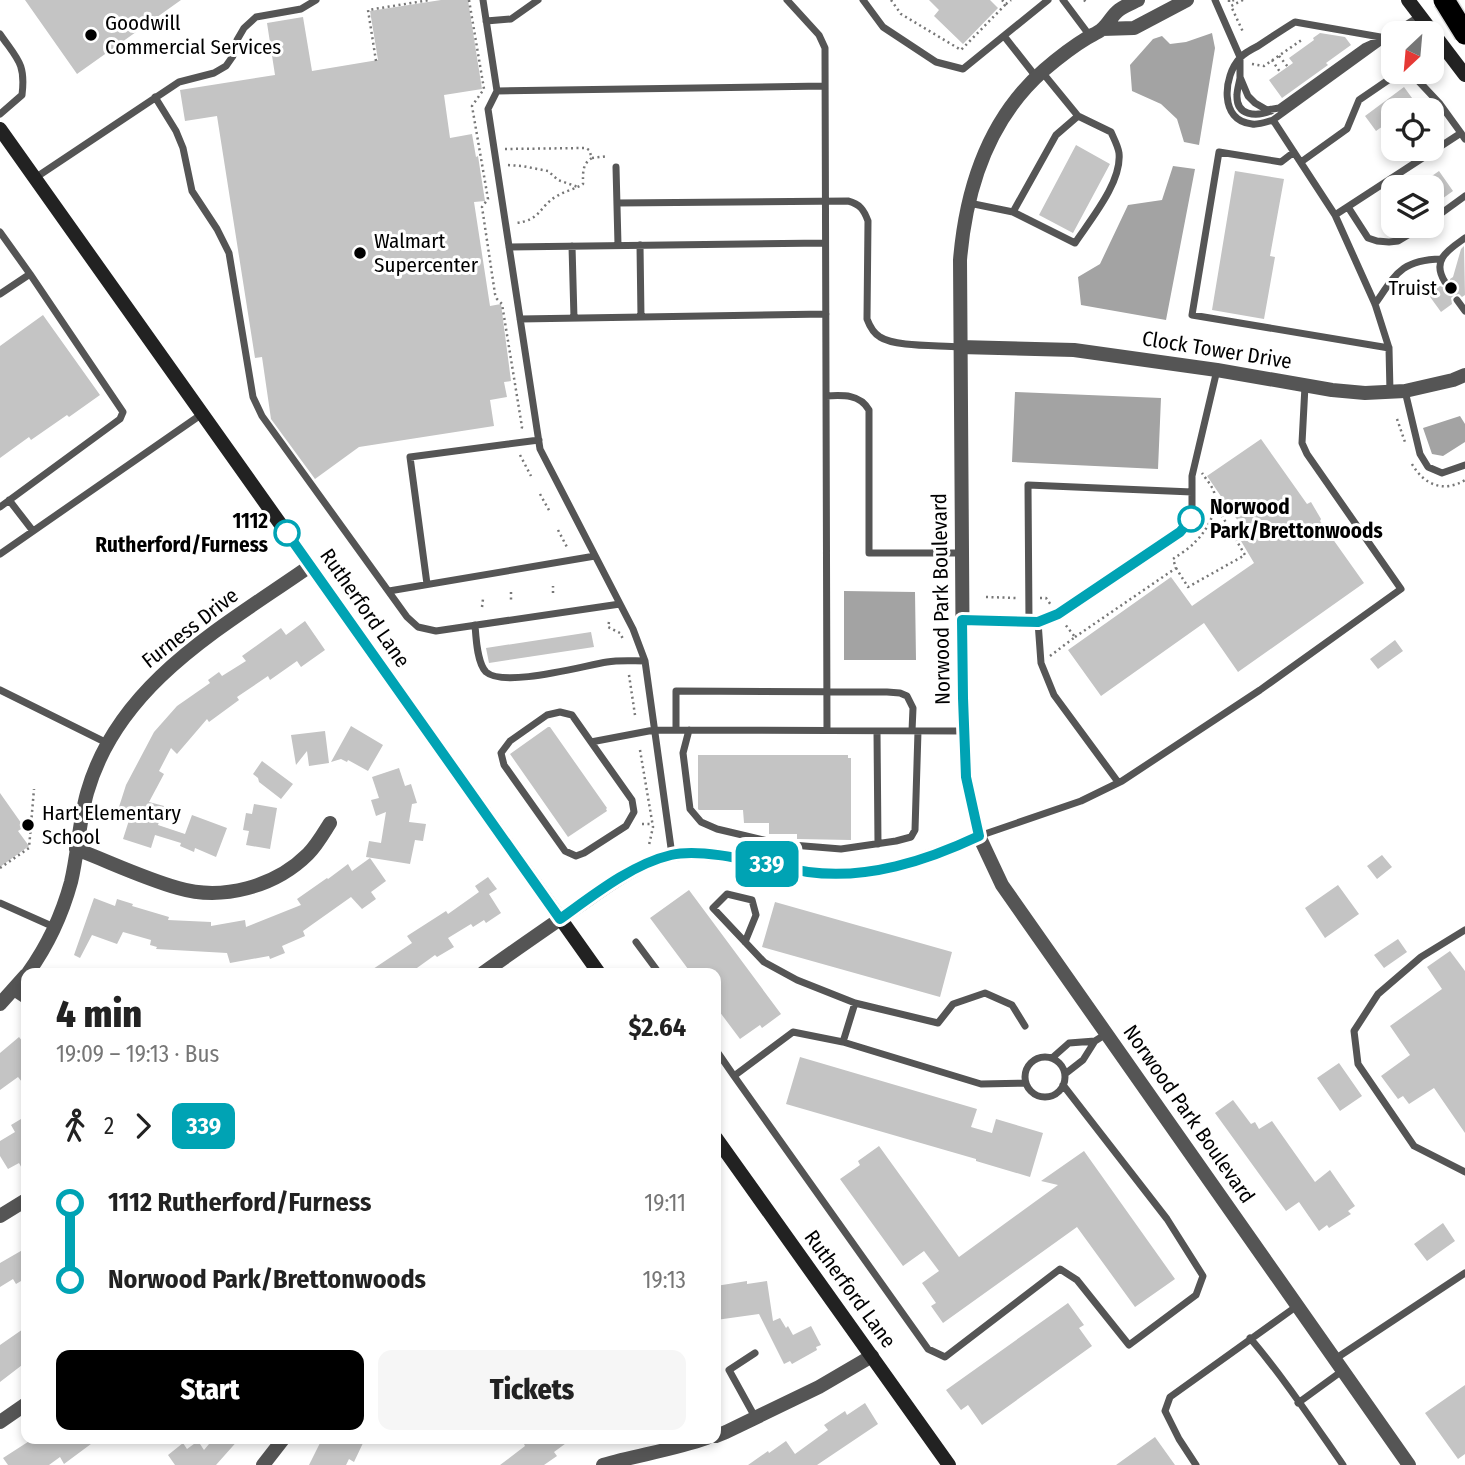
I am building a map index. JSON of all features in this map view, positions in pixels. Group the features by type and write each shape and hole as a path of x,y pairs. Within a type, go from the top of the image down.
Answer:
{"highway":[{"path":"1444,0 1465,34"}],"street":[{"name":"Norwood Park Boulevard","path":"1138,0 1118,10 1096,33 1063,54 1021,93 988,144 977,169 968,203 960,260 961,553 966,777 979,836 1002,885 1101,1037 1409,1465"},
{"path":"1096,33 1134,28 1187,0"},
{"path":"1408,0 1465,75"},
{"name":"Rutherford Lane","path":"0,129 594,968"},
{"name":"Clock Tower Drive","path":"960,347 1074,350 1365,393 1405,391 1465,376"},
{"name":"Furness Drive","path":"31,968 46,946 63,908 71,881 87,793 107,743 129,711 167,669 310,566"},
{"path":"76,849 176,888 198,892 227,892 246,889 277,877 306,856 330,823"},
{"path":"490,968 617,879 672,855 699,853 811,872 855,874 909,863 949,850 979,836"},
{"name":"Furness Drive","path":"0,1004 20,993"},
{"name":"Rutherford Lane","path":"721,1145 949,1465"},
{"path":"0,1216 21,1203"},
{"path":"721,1434 819,1387 872,1356"},
{"path":"0,1422 21,1407"},
{"path":"263,1465 279,1444"},
{"path":"603,1465 690,1444"}],"lane":[{"path":"35,178 179,82 214,73 226,66 233,57 237,40 244,28 256,17 301,9 316,0"},
{"path":"483,0 497,91 488,109 540,449 633,629 645,661 672,855"},
{"path":"486,21 511,19 538,0"},
{"path":"787,0 819,35 825,48 827,730"},
{"path":"863,0 883,27 936,62 963,69 1048,0"},
{"path":"1063,0 1096,33"},
{"path":"1214,0 1240,57 1236,97 1241,109 1247,114 1259,115 1279,108 1364,47 1381,39"},
{"path":"1412,21 1420,16"},
{"path":"1381,34 1295,22 1240,57 1231,72 1227,95 1229,108 1237,118 1247,123 1273,120 1381,42"},
{"path":"0,34 22,65 23,76 22,94 0,114"},
{"path":"968,203 1013,212 1076,243 1110,189 1119,167 1119,150 1111,132 1078,116 1004,36"},
{"path":"1240,77 1248,96 1255,103 1267,110 1279,108"},
{"path":"1301,162 1347,129 1359,100 1382,84"},
{"path":"1335,215 1463,136 1421,84"},
{"path":"497,91 824,86"},
{"path":"155,97 183,148 192,191 229,253 253,397 262,416 407,617 418,627 436,631 620,604"},
{"path":"1013,212 1056,135 1078,116"},
{"path":"1273,120 1335,215 1375,304 1389,348 1390,392"},
{"path":"1294,152 1281,162 1219,152 1192,315 1389,348"},
{"path":"616,167 618,245"},
{"path":"1444,212 1465,197"},
{"path":"617,203 848,201 858,204 868,221 867,319 872,330 881,338 894,342 960,347"},
{"path":"1348,207 1368,238 1389,242 1405,238"},
{"path":"0,232 123,412 120,419 0,507"},
{"path":"1445,282 1442,278 1441,259 1465,238"},
{"path":"509,247 825,243"},
{"path":"640,245 641,317"},
{"path":"572,246 574,318"},
{"path":"1375,304 1398,272 1424,259 1441,259"},
{"path":"0,294 30,274"},
{"path":"1457,300 1465,311"},
{"path":"520,319 825,314"},
{"path":"962,620 1038,622 1058,614 1180,532 1191,519 1192,476 1217,370"},
{"path":"979,836 1081,801 1118,782 1260,690 1401,589 1307,454 1302,443 1305,385"},
{"path":"1405,391 1420,454 1428,467 1442,473 1465,465"},
{"path":"826,396 854,397 864,402 869,410 869,553 961,553"},
{"path":"0,554 202,414"},
{"path":"427,584 410,457 539,440"},
{"path":"1029,622 1028,485 1192,492"},
{"path":"9,500 33,531"},
{"path":"389,591 595,555"},
{"path":"1038,622 1041,663 1054,695 1118,782"},
{"path":"474,625 480,664 494,676 508,678 539,675 610,662 645,661"},
{"path":"0,690 107,743"},
{"path":"676,730 676,691 900,693 907,696 913,708 915,830 911,837 841,849 780,844 717,829 701,822 690,809 683,753 689,730"},
{"path":"560,712 572,715 591,742 632,800 634,813 626,826 576,856 565,851 504,765 501,753 510,741 547,715 560,712"},
{"path":"591,742 654,730 964,731"},
{"path":"877,731 878,844"},
{"path":"745,942 756,915 752,900 727,894 713,908 745,942 764,962 796,980 855,1003 938,1023 953,1004 985,993 1012,1005 1025,1026"},
{"path":"0,903 55,927"},
{"path":"1465,930 1421,957 1378,994 1354,1031 1357,1064 1413,1146 1465,1172"},
{"path":"636,942 655,968"},
{"path":"843,1042 855,1003"},
{"path":"734,1076 793,1032 843,1042 981,1083 1026,1083"},
{"path":"1052,1058 1069,1043 1101,1037"},
{"path":"1065,1074 1083,1060 1101,1037"},
{"path":"721,1057 928,1349 945,1357 1060,1269 1077,1280 1129,1345 1196,1295 1203,1276 1167,1219 1063,1085"},
{"path":"1039,1057 1052,1058 1062,1066 1065,1074 1059,1091 1047,1097 1034,1093 1026,1083 1026,1071 1033,1060 1039,1057"},
{"path":"1298,1403 1338,1365 1465,1273"},
{"path":"1196,1465 1165,1411 1170,1397 1297,1306"},
{"path":"1250,1338 1275,1367 1343,1465"},
{"path":"755,1353 729,1370 755,1418"}],"path":[{"path":"376,61 368,10 430,0"},
{"path":"470,0 484,89 472,106 488,199 482,206 495,294 502,304 522,427 519,438"},
{"path":"891,0 901,14 961,50 1011,0"},
{"path":"1002,0 1006,4"},
{"path":"1229,0 1234,0"},
{"path":"1243,0 1231,6 1243,32"},
{"path":"1252,64 1264,66 1303,39"},
{"path":"1279,55 1288,67"},
{"path":"1272,60 1280,72"},
{"path":"505,149 586,148 592,158"},
{"path":"512,223 534,219 557,196 583,184 585,164 592,158 608,156"},
{"path":"506,162 548,171 558,180 578,187"},
{"path":"520,455 531,476"},
{"path":"1195,462 1214,491 1215,504 1205,530 1195,543 1173,559 1188,587 1245,555 1215,504"},
{"path":"540,494 550,512"},
{"path":"558,530 568,550"},
{"path":"1041,663 1176,568"},
{"path":"553,593 554,586"},
{"path":"511,592 511,600"},
{"path":"986,597 1018,597"},
{"path":"1038,598 1046,598 1053,607"},
{"path":"482,607 483,599"},
{"path":"610,622 608,627 620,633 624,641"},
{"path":"1063,623 1075,638"},
{"path":"629,675 635,715"},
{"path":"640,750 653,824 649,845"},
{"path":"0,868 29,848 34,789"},
{"path":"642,824 653,824"}],"shaded area":[{"path":"1212,33 1215,48 1199,145 1184,142 1177,119 1161,104 1132,91 1130,65 1153,39 1162,36 1170,44 1186,42"},
{"path":"1173,166 1195,169 1166,320 1081,305 1078,277 1100,264 1128,205 1162,200"},
{"path":"1015,392 1161,398 1158,469 1012,462"},
{"path":"1460,416 1465,424 1465,442 1443,456 1432,454 1423,428"},
{"path":"844,591 915,592 916,660 844,660"}],"building":[{"name":"Goodwill Commercial Services","path":"25,0 181,0 77,74"},
{"name":"Walmart Supercenter","path":"441,0 468,0 482,89 444,95 450,138 472,134 476,157 478,156 485,201 474,202 490,306 501,304 511,381 504,382 507,397 490,400 494,426 359,447 315,479 271,419 262,357 255,358 217,116 185,121 180,90 275,75 267,23 303,17 312,71 378,60 370,11"},
{"path":"929,0 990,0 998,8 963,44 934,16 939,10"},
{"path":"1320,33 1345,37 1351,45 1282,98 1269,80 1293,63 1289,58"},
{"path":"1404,87 1412,98 1389,98"},
{"path":"1381,104 1381,127 1376,131 1365,116"},
{"path":"1076,145 1110,164 1073,233 1039,215"},
{"path":"1235,171 1284,179 1270,256 1275,257 1264,319 1212,310"},
{"path":"1444,178 1453,191 1444,197"},
{"name":"Truist","path":"1464,246 1465,295 1454,295 1451,298 1452,304 1441,312 1428,294 1440,286 1450,286 1450,279"},
{"path":"43,315 100,395 31,440 29,437 0,458 0,346"},
{"path":"1261,439 1307,504 1311,502 1320,521 1364,583 1238,672 1204,623 1101,696 1068,650 1171,577 1192,606 1254,563 1241,541 1249,537 1207,476"},
{"path":"305,621 325,650 301,667 297,661 270,680 268,676 237,697 239,700 209,722 207,719 177,754 171,748 159,771 164,774 149,802 164,806 158,825 185,834 192,815 227,828 216,857 195,848 194,852 180,846 181,843 155,835 151,848 123,839 131,814 118,810 126,785 154,732 177,706 210,683 208,680 219,672 222,676 246,661 242,656 281,628 286,635"},
{"path":"591,632 594,647 489,663 486,648"},
{"path":"1395,640 1403,651 1378,669 1370,659"},
{"path":"351,726 383,745 368,771 348,760 331,762"},
{"path":"548,727 607,808 607,811 568,837 510,754"},
{"path":"325,731 329,763 309,766 307,751 296,765 291,735"},
{"path":"698,755 848,755 848,758 851,758 851,840 797,839 797,834 769,834 769,823 744,823 743,810 699,810"},
{"path":"262,761 293,784 281,799 253,774"},
{"path":"399,768 405,786 411,784 417,803 412,804 409,822 426,824 423,841 415,840 410,864 366,857 369,841 381,843 386,812 376,816 371,800 379,798 372,777"},
{"path":"0,793 24,827 18,831 29,846 0,867"},
{"path":"254,804 277,808 270,849 246,845 249,831 243,830 246,813 252,814"},
{"path":"1382,855 1392,867 1377,879 1367,866"},
{"path":"370,858 386,881 371,892 376,899 362,909 351,897 303,931 305,936 282,946 285,953 270,959 269,956 230,963 227,953 156,949 157,947 150,945 151,940 123,932 117,944 92,935 80,958 74,955 94,898 115,906 117,899 169,917 168,920 211,922 211,926 245,920 246,927 301,905 297,899 327,878 348,864 352,871"},
{"path":"488,877 497,889 489,894 501,913 486,923 484,920 473,927 471,924 448,938 454,947 437,957 435,955 417,968 374,968 412,943 407,936 446,911 448,914 479,892 475,886"},
{"path":"1338,885 1359,914 1325,938 1305,908"},
{"path":"689,890 781,1014 740,1039 721,1014 721,968 687,968 650,918"},
{"path":"775,902 952,952 940,997 762,947"},
{"path":"1398,939 1407,952 1384,968 1374,955"},
{"path":"1450,951 1465,971 1465,1133 1434,1088 1409,1104 1403,1096 1398,1099 1381,1076 1410,1055 1390,1026 1442,989 1427,967"},
{"path":"19,1037 21,1040 21,1081 18,1077 0,1090 0,1053"},
{"path":"800,1057 977,1109 971,1127 992,1133 996,1119 1043,1133 1030,1177 786,1104"},
{"path":"1339,1063 1362,1096 1340,1111 1317,1078"},
{"path":"1233,1100 1251,1124 1255,1122 1259,1129 1272,1121 1315,1182 1330,1170 1355,1206 1348,1211 1351,1214 1319,1231 1299,1202 1286,1211 1215,1113"},
{"path":"21,1119 21,1167 19,1163 8,1169 0,1156 0,1141 15,1132 11,1125"},
{"path":"879,1146 959,1257 1058,1185 1041,1181 1084,1151 1175,1279 1135,1307 1077,1227 943,1323 931,1306 936,1303 922,1283 939,1271 924,1251 903,1266 840,1179 860,1165 858,1161"},
{"path":"1443,1223 1455,1241 1427,1261 1414,1244"},
{"path":"21,1251 21,1281 16,1284 13,1279 0,1287 0,1263"},
{"path":"767,1281 773,1321 780,1318 793,1335 811,1326 821,1345 792,1364 790,1361 784,1364 759,1314 721,1319 721,1285"},
{"path":"1068,1303 1084,1325 1079,1328 1092,1346 982,1425 968,1405 961,1410 946,1390"},
{"path":"21,1330 21,1366 0,1382 0,1345"},
{"path":"1465,1385 1465,1454 1458,1459 1425,1413"},
{"path":"865,1403 878,1424 817,1465 748,1465 786,1441 795,1454 828,1430 824,1425 845,1411 847,1415"},
{"path":"1155,1437 1175,1465 1116,1465"},
{"path":"25,1444 91,1444 64,1464 60,1457 49,1465 8,1465 3,1458"},
{"path":"182,1444 187,1449 194,1444 200,1444 204,1450 209,1444 235,1444 216,1465 175,1465 168,1455"},
{"path":"320,1444 363,1444 354,1462 349,1459 346,1465 309,1465"},
{"path":"524,1444 565,1444 554,1452 557,1456 544,1465 500,1465 525,1446"}],"bus line":[{"name":"339","path":"287,533 560,919 617,879 672,855 699,853 811,872 855,874 909,863 949,850 979,836 966,777 962,620 1038,622 1058,614 1180,532 1191,519"}],"place":[{"name":"Goodwill Commercial Services","path":"91,35"},
{"name":"Walmart Supercenter","path":"360,253"},
{"name":"Truist","path":"1451,288"},
{"name":"Norwood Park/Brettonwoods","path":"1191,519"},
{"name":"1112 Rutherford/Furness","path":"287,533"},
{"name":"Hart Elementary School","path":"28,825"}]}
